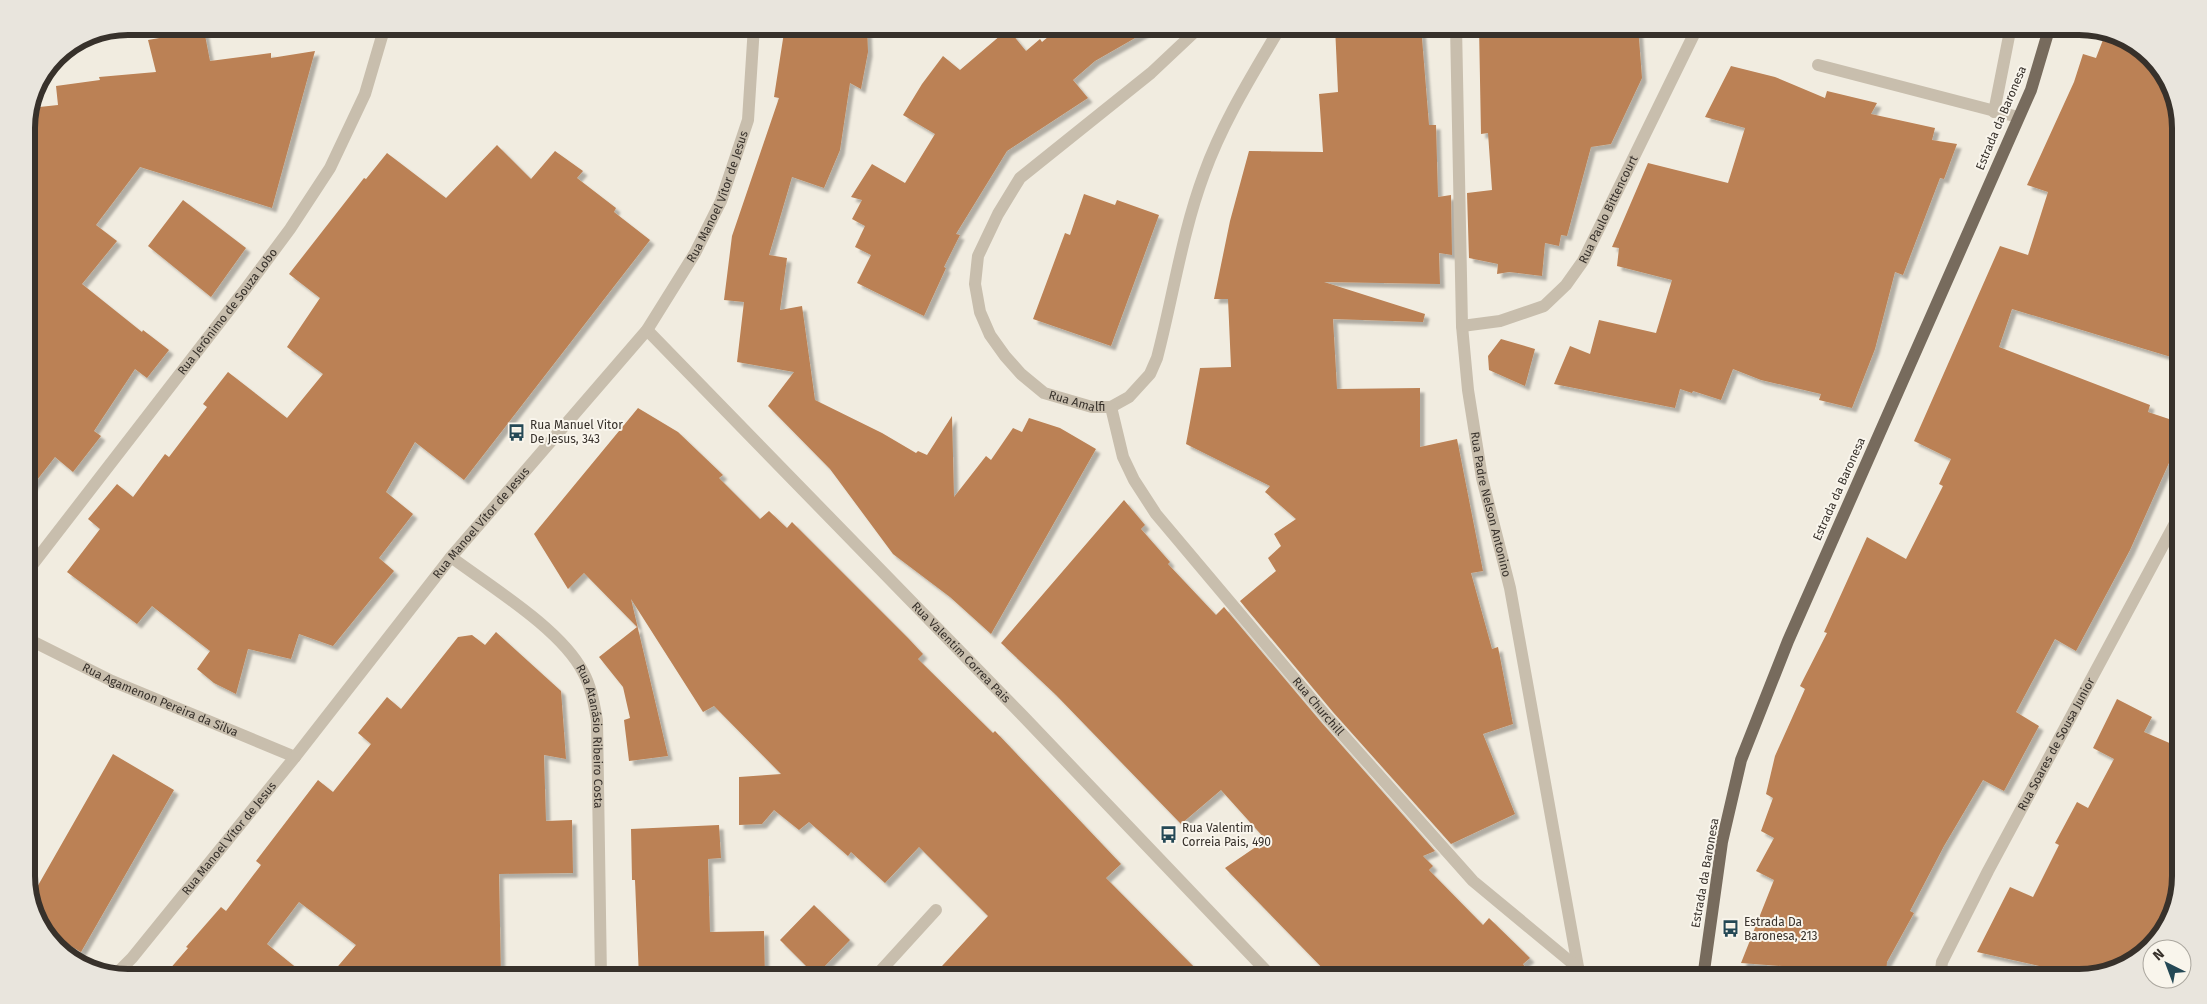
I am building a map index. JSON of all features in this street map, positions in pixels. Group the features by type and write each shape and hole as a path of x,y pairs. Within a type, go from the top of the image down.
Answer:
{"main road":[{"name":"Estrada da Baronesa","path":"1704,969 1722,842 1741,760 1788,641 2031,90 2047,35"}],"street":[{"name":"Rua Jerônimo de Souza Lobo","path":"35,561 290,229 330,168 365,94 382,35"},
{"name":"Rua Manoel Vítor de Jesus","path":"122,968 295,757 451,557 647,330 695,254 721,201 748,120 753,35"},
{"name":"Rua Amalfi","path":"1191,35 1151,72 1020,178 998,214 978,256 976,284 980,312 990,335 1021,374 1044,393 1092,407 1111,407 1129,397 1150,374 1157,358 1194,207 1204,174 1237,102 1276,35"},
{"name":"Rua Padre Nelson Antonino","path":"1456,35 1462,326 1468,390 1482,478 1510,588 1578,969"},
{"name":"Rua Paulo Bittencourt","path":"1462,326 1500,321 1544,306 1566,286 1583,261 1694,35"},
{"path":"1994,112 2009,35"},
{"path":"1818,65 2018,117"},
{"name":"Rua Valentim Correa Pais","path":"647,330 1030,723 1264,969"},
{"name":"Rua Churchill","path":"1111,407 1124,457 1134,480 1156,514 1326,717 1474,881 1574,969"},
{"name":"Rua Soares de Sousa Junior","path":"1941,969 1942,962 1988,871 2172,529"},
{"name":"Rua Atanásio Ribeiro Costa","path":"451,557 544,626 568,649 583,672 597,720 601,969"},
{"name":"Rua Agamenon Pereira da Silva","path":"35,642 112,681 295,757"},
{"path":"882,969 936,910"}],"building":[{"path":"176,35 205,35 210,61 271,53 271,58 315,51 272,208 140,167 96,225 117,241 82,284 142,332 143,330 169,350 147,378 135,369 94,431 101,436 73,472 55,457 35,483 35,122 37,107 58,105 56,86 100,80 99,77 156,72 148,40"},
{"path":"784,35 867,35 868,52 861,89 850,83 840,150 824,188 792,177 769,255 787,258 780,310 802,306 815,400 882,433 916,453 918,451 927,455 952,416 954,497 986,456 991,460 1013,428 1022,432 1029,418 1060,428 1096,449 991,634 950,597 893,554 830,469 768,406 794,372 737,362 744,302 724,300 732,236 779,98 774,97"},
{"path":"1001,35 1013,35 1026,51 1040,39 1042,42 1050,35 1140,35 1095,61 1073,80 1088,98 1007,151 956,234 960,235 944,267 946,268 924,316 857,283 871,255 855,247 865,226 852,219 862,200 851,197 872,164 905,183 935,134 903,115 922,84 943,56 960,70"},
{"path":"1335,35 1422,35 1429,125 1436,125 1438,197 1451,195 1452,255 1439,253 1440,284 1324,282 1425,314 1423,322 1333,319 1337,389 1420,388 1420,447 1457,439 1483,571 1471,573 1492,649 1498,647 1513,724 1483,734 1515,814 1451,844 1333,712 1240,601 1276,571 1268,558 1281,546 1274,534 1296,519 1265,492 1270,486 1186,444 1200,368 1231,367 1228,299 1214,299 1230,221 1249,151 1323,152 1319,94 1338,92"},
{"path":"1479,35 1639,35 1642,78 1611,144 1591,147 1567,236 1561,235 1559,246 1545,243 1542,276 1509,272 1497,274 1498,264 1469,258 1467,193 1492,190 1488,133 1481,134"},
{"path":"2103,39 2114,42 2135,54 2153,72 2169,104 2172,122 2172,357 2012,309 1999,347 2150,405 2148,412 2172,420 2172,456 2130,550 2076,651 2055,639 2016,712 2039,726 2004,791 1983,780 1944,846 1910,911 1914,913 1887,962 1886,969 1820,969 1741,963 1774,880 1756,871 1774,838 1761,831 1773,798 1766,794 1775,756 1805,689 1800,686 1827,633 1824,632 1867,537 1906,559 1943,486 1939,484 1951,459 1914,441 2000,246 2028,255 2048,192 2027,185 2074,82 2083,54 2096,58"},
{"path":"1731,66 1775,77 1825,98 1827,91 1877,103 1871,114 1935,128 1932,140 1957,144 1944,179 1940,178 1903,275 1895,272 1875,349 1852,408 1819,400 1821,394 1761,380 1733,369 1721,400 1680,389 1675,408 1554,384 1570,346 1590,354 1599,320 1656,333 1672,280 1617,266 1619,248 1612,247 1648,163 1728,183 1745,128 1705,117"},
{"path":"497,145 531,179 555,151 583,171 577,178 616,208 614,212 650,240 464,480 415,442 386,492 413,514 379,558 394,571 333,646 299,634 291,659 248,649 236,694 214,683 197,669 210,651 152,606 137,624 67,572 100,529 88,519 117,484 133,497 165,454 169,457 207,407 203,404 228,372 287,418 323,374 287,347 320,298 289,274 364,178 366,179 387,153 446,198"},
{"path":"1084,194 1115,205 1117,200 1159,215 1111,346 1033,319 1065,233 1070,235"},
{"path":"183,200 246,248 211,297 148,246"},
{"path":"1501,339 1535,349 1525,386 1489,370 1488,356"},
{"path":"638,408 678,432 723,475 719,478 760,519 769,511 787,528 792,522 908,638 923,654 918,659 993,733 995,731 1121,864 1106,878 1196,969 939,969 988,916 919,847 885,883 851,852 848,856 809,822 799,830 774,810 762,824 739,825 739,777 781,774 714,706 703,712 631,599 668,756 629,761 624,720 630,718 623,687 599,657 637,627 584,573 568,589 534,534"},
{"path":"1124,500 1145,525 1141,529 1170,562 1168,564 1216,615 1224,607 1321,722 1435,851 1423,856 1433,866 1429,870 1483,925 1489,918 1530,958 1523,964 1526,969 1323,969 1225,868 1266,840 1221,790 1181,824 1056,695 1001,643"},
{"path":"496,632 561,691 566,759 544,755 546,821 572,820 573,873 499,874 501,969 336,969 356,945 299,902 267,944 298,969 170,969 188,948 186,947 221,907 226,911 261,865 256,861 318,780 333,792 371,744 358,733 387,697 401,709 458,637 472,635 485,645"},
{"path":"2117,699 2152,717 2144,732 2172,744 2172,882 2165,911 2149,937 2142,939 2140,946 2120,959 2109,964 2091,968 2048,969 1977,952 2010,887 2033,897 2059,845 2055,843 2077,802 2088,808 2114,759 2093,748"},
{"path":"113,754 174,790 81,952 60,940 54,932 42,911 36,889"},
{"path":"719,825 721,858 708,859 710,932 764,931 765,969 639,969 635,880 632,880 631,829"},
{"path":"814,905 850,940 823,968 822,966 819,969 809,969 780,940"}],"place":[{"name":"Rua Manuel Vitor De Jesus, 343","path":"516,432"},
{"name":"Rua Valentim Correia Pais, 490","path":"1168,835"},
{"name":"Estrada Da Baronesa, 213","path":"1730,929"}]}
